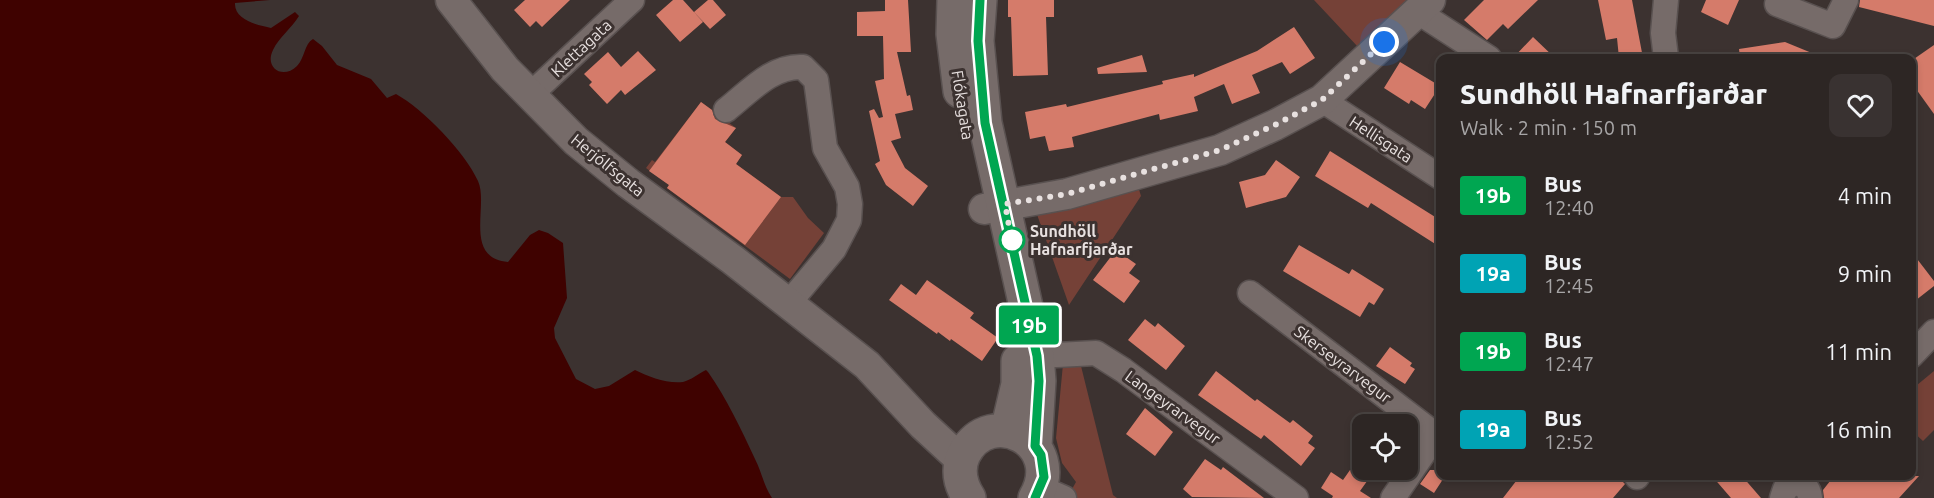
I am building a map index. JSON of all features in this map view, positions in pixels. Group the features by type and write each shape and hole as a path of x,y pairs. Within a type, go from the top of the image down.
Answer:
{"main road":[{"name":"Flókagata","path":"954,0 953,34 963,115 994,207"},
{"name":"Flókagata","path":"980,0 978,41 980,89 991,153 994,207"},
{"path":"994,207 1037,356 1039,381 1021,438"},
{"path":"994,207 1018,363 1021,438 1044,466 1047,495"},
{"path":"969,498 962,488 960,474 961,460 968,447 979,437 992,432 1021,438"}],"street":[{"name":"Herjólfsgata","path":"452,0 505,69 593,155 867,365 923,425 961,460"},
{"name":"Klettagata","path":"530,95 632,0"},
{"path":"1666,0 1663,33 1666,54"},
{"path":"1777,4 1833,26 1846,0"},
{"path":"994,207 1067,194 1220,150 1275,125 1322,100 1424,6 1484,54"},
{"path":"726,110 776,71 789,66 803,67 816,80 825,148 847,188 850,204 849,220 834,249 788,304"},
{"name":"Hellisgata","path":"1322,100 1436,174"},
{"name":"Skerseyrarvegur","path":"1250,293 1436,432"},
{"path":"1916,351 1934,332"},
{"name":"Langeyrarvegur","path":"1037,356 1096,353 1124,370 1296,498"},
{"name":"Skerseyrarvegur","path":"1393,498 1436,437"}],"shaded area":[{"path":"0,0 270,0 235,3 238,14 242,18 271,28 295,12 299,16 273,50 271,62 273,67 281,72 292,70 300,63 308,44 313,39 322,46 337,65 371,79 387,98 396,94 430,120 464,157 478,181 481,191 482,241 486,251 494,258 508,262 530,235 539,230 563,243 567,298 554,328 555,338 576,379 595,389 609,386 635,370 658,379 683,382 706,370 733,414 772,498 0,498"},
{"path":"1314,0 1407,0 1358,47"},
{"path":"701,102 736,128 725,142 742,155 736,164 781,197 793,197 808,218 824,233 790,279 667,188 669,185 646,168 652,160 655,162"},
{"path":"1137,183 1141,196 1069,305 1034,206"},
{"path":"1079,358 1113,495 1117,498 1067,498 1076,482 1062,463 1056,438 1063,364"},
{"path":"1934,371 1934,430 1923,441 1916,435 1916,386"}],"building":[{"path":"525,0 570,0 542,27 536,21 530,27 514,10"},
{"path":"673,0 683,0 703,22 680,42 656,15"},
{"path":"708,0 713,0 726,15 710,29 694,12"},
{"path":"885,0 908,0 911,52 897,52 907,96 910,95 913,110 895,114 901,138 891,141 905,168 928,186 913,206 886,185 875,164 880,161 869,111 874,109 879,118 883,117 875,81 884,79 883,36 857,36 857,12 885,11"},
{"path":"1008,0 1054,0 1054,17 1046,17 1048,75 1013,76 1011,17 1008,17"},
{"path":"1484,0 1538,0 1508,29 1503,24 1487,40 1464,20"},
{"path":"1598,0 1632,0 1642,54 1619,54 1617,38 1606,40"},
{"path":"1706,0 1739,0 1728,25 1701,12"},
{"path":"1860,0 1934,0 1934,26 1859,7"},
{"path":"1294,27 1315,58 1290,74 1282,62 1252,75 1260,93 1232,104 1224,84 1194,97 1198,111 1160,120 1159,114 1072,137 1074,147 1049,151 1045,136 1030,139 1025,112 1066,104 1067,107 1163,84 1162,81 1194,74 1194,77 1257,51"},
{"path":"1533,37 1551,54 1517,54"},
{"path":"1785,42 1814,54 1740,54 1739,49"},
{"path":"1934,45 1934,114 1916,89 1916,58"},
{"path":"638,51 656,70 625,95 621,90 607,104 589,85 592,82 584,74 608,52 621,67"},
{"path":"1142,55 1147,72 1098,74 1097,68"},
{"path":"1400,62 1436,84 1436,92 1425,109 1411,100 1409,104 1384,88"},
{"path":"701,102 712,110 715,119 736,128 725,142 742,155 736,164 781,197 745,245 667,188 669,185 649,171"},
{"path":"1330,151 1436,217 1436,244 1371,203 1368,208 1315,176"},
{"path":"1276,160 1300,177 1286,197 1246,208 1239,182 1265,175"},
{"path":"1299,245 1349,274 1352,269 1384,289 1374,305 1369,302 1360,317 1283,271"},
{"path":"1116,250 1136,264 1129,273 1140,281 1124,303 1093,280"},
{"path":"1916,258 1934,281 1934,286 1916,300"},
{"path":"927,280 974,313 970,318 998,338 982,361 951,339 950,341 938,332 937,334 889,300 901,284 916,295"},
{"path":"1145,319 1155,327 1158,323 1185,346 1166,370 1128,340"},
{"path":"1390,347 1412,363 1410,366 1415,369 1405,384 1376,366"},
{"path":"1216,371 1255,401 1257,399 1290,423 1293,420 1313,436 1308,443 1315,448 1301,466 1264,435 1261,439 1198,395"},
{"path":"1145,408 1173,432 1155,456 1126,434"},
{"path":"1205,459 1221,470 1223,467 1264,498 1192,497 1183,489"},
{"path":"1352,470 1352,480 1368,480 1360,491 1371,498 1332,498 1333,496 1321,488 1331,472 1343,480"},
{"path":"1430,470 1436,470 1436,480 1442,480 1434,493 1420,484"},
{"path":"1517,480 1621,480 1625,484 1613,498 1503,498"},
{"path":"1715,480 1745,480 1761,498 1731,498"},
{"path":"1831,480 1915,480 1899,498 1824,498 1823,490"}],"bus line":[{"name":"19b","path":"980,0 979,78 985,123 995,173 1005,204 1037,356 1039,381 1035,446 1041,455 1044,477 1035,498"}],"place":[{"name":"Sundhöll Hafnarfjarðar","path":"1012,240"}],"route":[{"path":"1012,240 1012,242 1005,204 1067,194 1220,150 1304,111 1322,100 1384,42"}]}
